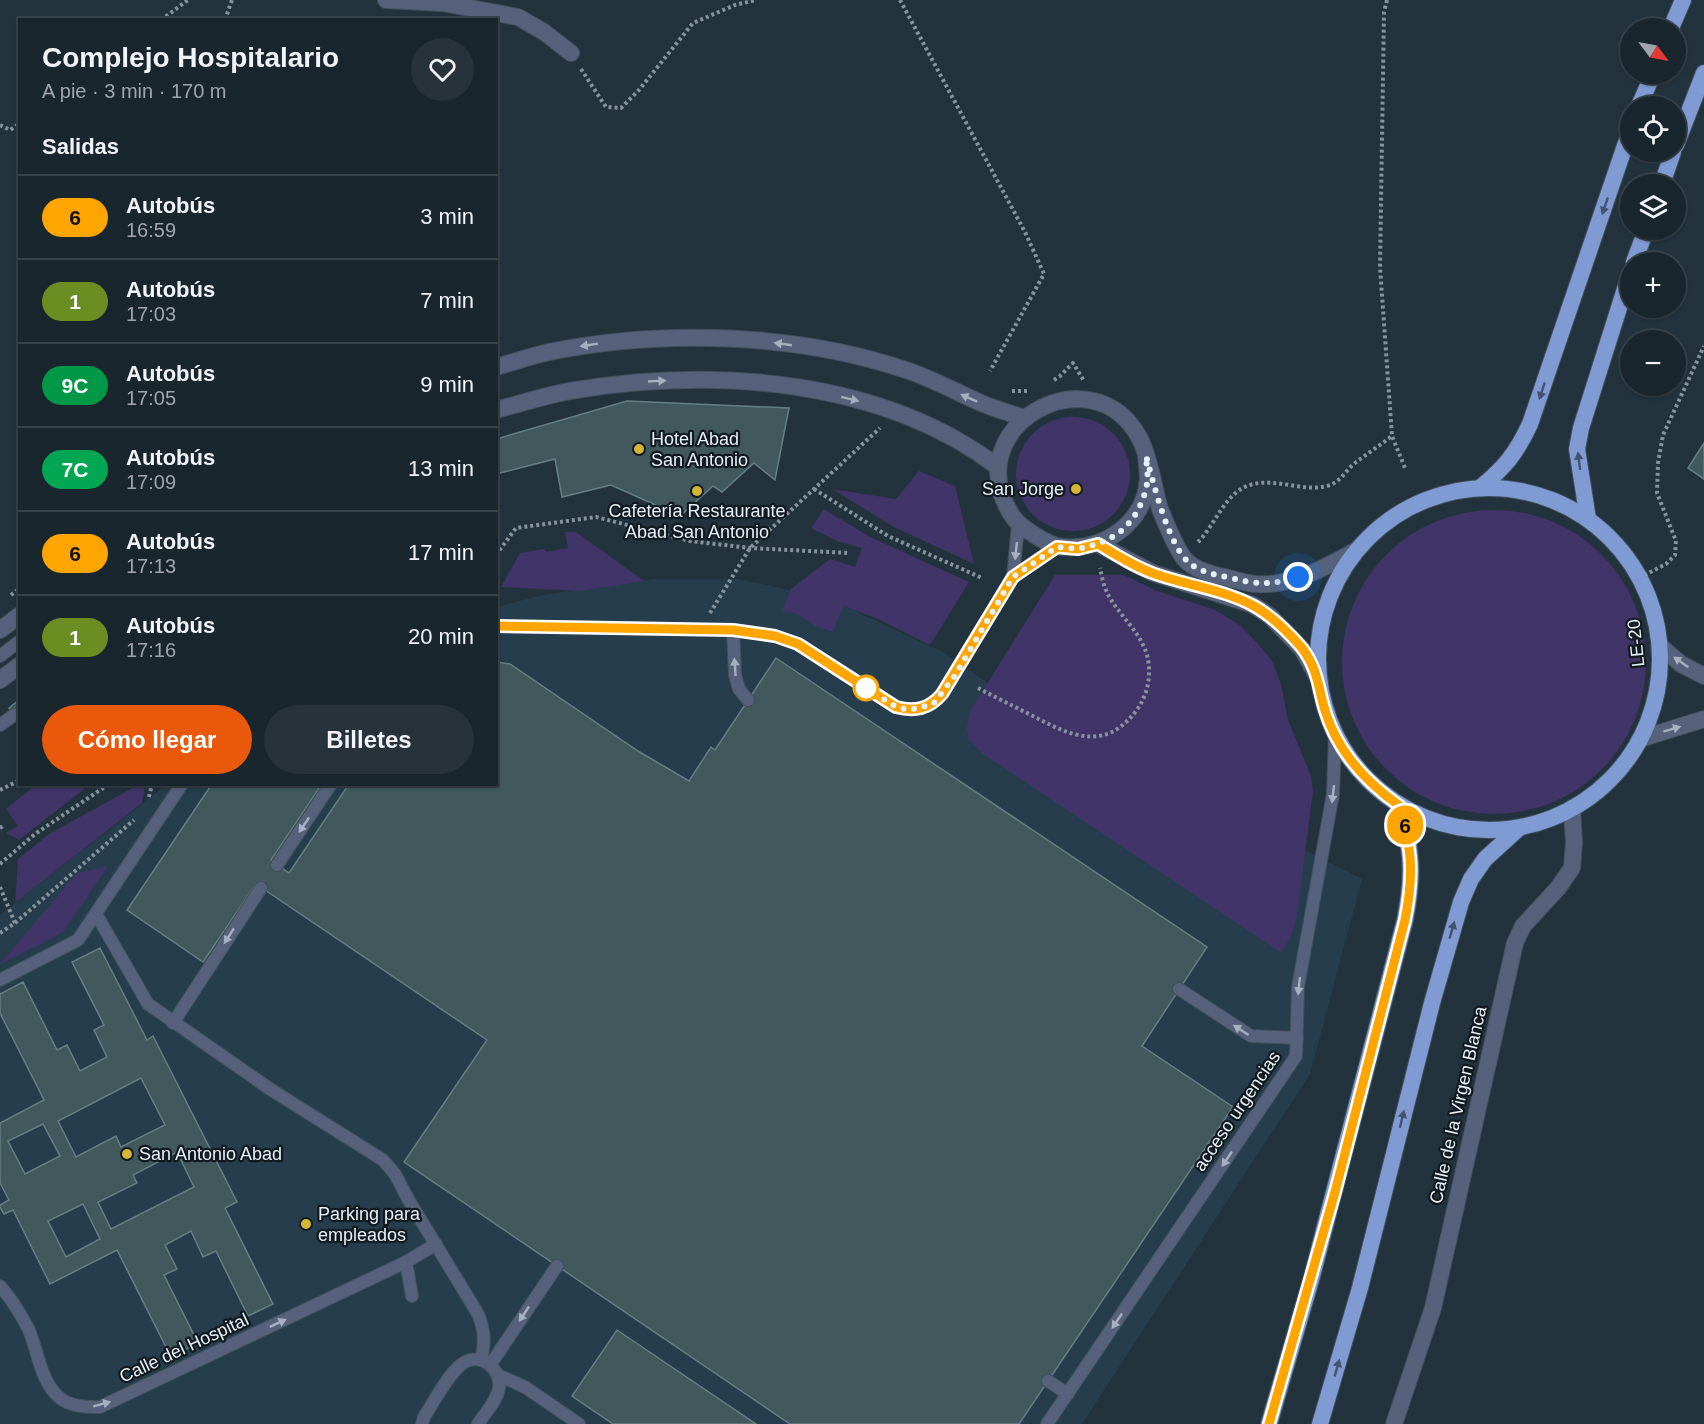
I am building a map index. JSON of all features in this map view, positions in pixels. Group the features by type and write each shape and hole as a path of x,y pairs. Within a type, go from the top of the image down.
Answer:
{"highway":[{"path":"1675,18 1683,0"},
{"path":"1686,119 1704,73"},
{"path":"1480,488 1500,471 1519,448 1530,424 1620,160"},
{"path":"1588,519 1577,449 1581,428 1620,305"},
{"name":"LE-20","path":"1509,489 1537,494 1588,519 1622,551 1640,578 1654,613 1659,645 1659,677 1653,709 1640,739 1622,766 1599,790 1572,808 1556,817 1519,828 1488,831 1457,828 1428,819 1400,806 1380,792 1362,775 1335,735 1324,707 1318,678 1318,644 1325,610 1338,579 1357,550 1393,517 1438,496 1459,490 1509,489"},
{"path":"1269,1424 1314,1269 1405,920 1411,887 1411,857 1400,806"},
{"name":"LE-20","path":"1320,1424 1360,1288 1432,1003 1461,902 1471,879 1485,859 1519,828"}],"street":[{"path":"386,0 443,3 518,17 544,32 571,53"},
{"path":"498,366 547,352 648,339 768,341 837,351 906,370 983,404 1024,418"},
{"path":"498,409 573,390 627,383 710,380 788,386 882,407 917,419 958,440 998,468"},
{"path":"1146,456 1148,480 1143,500 1133,519 1118,534 1098,544 1078,549 1057,547 1018,525 1005,506 998,468 1002,451 1009,437 1024,418 1040,407 1058,401 1077,399 1096,403 1114,411 1128,423 1140,439 1146,456 1160,508 1182,556 1201,571 1254,584 1280,583 1325,568 1357,550"},
{"path":"1098,544 1153,573 1253,605 1270,616 1302,649 1318,678"},
{"path":"0,630 18,616"},
{"path":"1659,645 1681,664 1704,676"},
{"path":"0,680 18,666"},
{"path":"1640,739 1704,719"},
{"name":"Calle de la Virgen Blanca","path":"1394,1424 1433,1308 1515,943 1523,926 1572,868 1574,843 1572,808"}],"lane":[{"path":"1013,577 1018,525"},
{"path":"498,626 733,630 775,636 798,644 896,707 909,710 920,709 933,704 942,694 1013,577 1057,547"},
{"path":"733,630 735,675 739,689 748,700"},
{"path":"0,656 18,642"},
{"path":"0,725 14,715"},
{"name":"acceso urgencias","path":"1047,1424 1296,1056 1298,987 1334,794 1335,735"},
{"path":"0,980 78,940 181,786"},
{"path":"277,865 330,786"},
{"path":"172,1023 261,888"},
{"path":"96,914 148,1004 172,1023 300,1108 383,1160 395,1174 478,1314 484,1328 485,1362"},
{"path":"1179,989 1251,1036 1297,1038"},
{"name":"Calle del Hospital","path":"0,1286 28,1328 50,1388 62,1400 79,1406 100,1407 406,1262 436,1244"},
{"path":"406,1262 412,1296"},
{"path":"485,1362 556,1266"},
{"path":"422,1424 424,1417 460,1365 467,1361 485,1362 498,1375 525,1387 579,1424"},
{"path":"480,1423 499,1391 498,1375"},
{"path":"1048,1381 1068,1394"}],"path":[{"path":"164,18 188,0"},
{"path":"226,18 232,0"},
{"path":"571,53 606,107 621,108 639,90 693,23 735,5 756,0"},
{"path":"900,0 1025,232 1044,274 990,371"},
{"path":"1387,0 1384,12 1380,267 1392,436 1405,468"},
{"path":"0,125 10,130 18,124"},
{"path":"1640,578 1666,564 1675,555 1676,540 1657,493 1658,463 1664,435 1704,346"},
{"path":"708,616 750,548 884,424"},
{"path":"1193,547 1210,530 1229,500 1241,489 1257,482 1279,483 1301,488 1328,486 1342,479 1353,465 1392,436"},
{"path":"814,489 888,536 982,578"},
{"path":"498,552 516,528 596,517 690,542 750,548 849,553"},
{"path":"978,688 1075,736 1094,737 1112,732 1128,721 1147,691 1147,657 1132,625 1103,585 1100,567"},
{"path":"0,790 18,781"},
{"path":"0,864 35,834 106,786"},
{"path":"148,800 152,786"},
{"path":"0,933 15,923 139,816"},
{"path":"0,887 15,923"}],"shaded area":[{"path":"1073,417 1095,421 1114,433 1126,452 1130,474 1126,496 1114,515 1095,527 1073,531 1051,527 1032,515 1020,496 1016,474 1020,452 1032,433 1051,421"},
{"path":"919,471 955,486 974,564 894,527 832,489 896,499"},
{"path":"824,509 870,537 969,582 930,645 878,619 843,606 833,632 815,626 796,613 782,611 791,589 830,559 855,567 862,548 837,541 811,528"},
{"path":"1494,510 1524,513 1552,522 1578,536 1601,555 1620,578 1634,604 1643,632 1646,662 1643,692 1634,720 1620,746 1601,769 1578,788 1552,802 1524,811 1494,814 1464,811 1436,802 1410,788 1387,769 1368,746 1354,720 1345,692 1342,662 1345,632 1354,604 1368,578 1387,555 1410,536 1436,522 1464,513"},
{"path":"565,532 576,532 644,581 579,591 501,587 520,553 568,548"},
{"path":"1055,575 1124,575 1157,591 1215,610 1240,625 1272,661 1281,684 1288,720 1311,776 1313,791 1297,917 1291,936 1281,953 983,754 969,741 967,728 969,713"},
{"path":"655,579 738,579 827,598 943,652 1006,696 1362,879 1310,1074 1082,1424 0,1424 0,915 165,786 498,786 498,607 542,595"},
{"path":"35,786 88,786 19,840 6,833 18,826 6,809"},
{"path":"136,786 145,786 142,803 15,903 18,859 49,834"},
{"path":"108,866 64,931 0,964 77,873"}],"building":[{"name":"Hotel Abad San Antonio","path":"627,401 789,408 775,480 754,463 722,492 713,486 680,516 611,485 562,497 555,459 498,473 498,438"},
{"path":"1704,443 1704,479 1688,468"},
{"path":"776,658 1207,947 1142,1046 1233,1107 1019,1424 790,1424 404,1162 487,1040 256,884 203,962 127,910 211,786 321,786 271,860 289,873 348,786 498,786 498,662 510,664 638,751 689,781 711,747 715,750"},
{"path":"18,701 18,719 9,708"},
{"name":"San Antonio Abad","path":"100,948 147,1040 153,1036 237,1202 225,1208 273,1304 248,1316 216,1251 203,1257 191,1231 165,1245 177,1269 164,1275 198,1343 171,1357 117,1250 50,1284 13,1210 4,1214 0,1207 9,1200 0,1183 0,1123 44,1100 0,1013 0,994 23,982 57,1050 67,1045 80,1071 107,1057 94,1030 104,1025 72,962","holes":["141,1078 165,1125 121,1147 116,1136 76,1157 58,1121","43,1124 60,1156 25,1174 8,1141","177,1152 194,1187 111,1229 98,1202 137,1183 133,1175","83,1204 100,1239 66,1257 48,1221"]},
{"path":"617,1330 756,1424 613,1424 572,1396"}],"bus line":[{"name":"6","path":"498,626 733,630 775,636 798,644 896,707 909,710 920,709 933,704 954,677 1013,577 1057,547 1078,549 1098,544 1153,573 1253,605 1270,616 1302,649 1318,678 1324,707 1335,735 1348,757 1362,775 1380,792 1400,806 1411,857 1411,887 1405,920 1341,1170 1269,1424"}],"place":[{"name":"Hotel Abad San Antonio","path":"639,449"},
{"name":"San Jorge","path":"1076,489"},
{"name":"Cafetería Restaurante Abad San Antonio","path":"697,491"},
{"name":"San Antonio Abad","path":"127,1154"},
{"name":"Parking para empleados","path":"306,1224"}],"route":[{"path":"866,688 896,707 909,710 933,704 954,677 1013,577 1057,547 1078,549 1098,544 1118,534 1133,519 1143,500 1148,480 1146,456 1160,508 1182,556 1190,564 1201,571 1254,584 1280,583 1298,577"}]}
